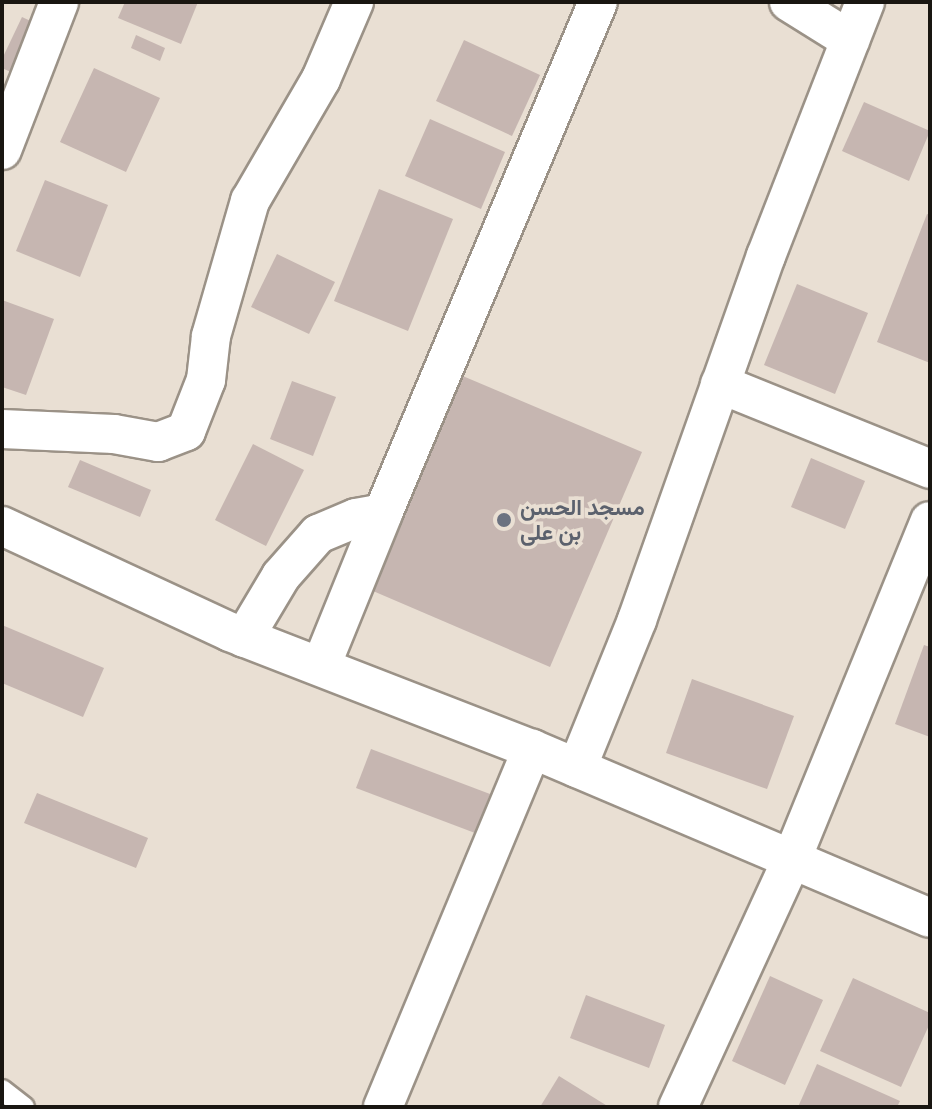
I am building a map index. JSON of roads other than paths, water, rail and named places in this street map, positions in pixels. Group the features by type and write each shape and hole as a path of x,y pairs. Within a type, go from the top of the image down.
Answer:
{"street":[{"path":"2,150 59,2"},
{"path":"2,429 114,434 158,442 186,431 206,380 211,336 250,201 321,79 354,2"},
{"path":"789,2 850,40"},
{"path":"577,768 637,620 720,384 865,2"},
{"path":"321,666 586,5"},
{"path":"720,384 930,469"},
{"path":"244,638 281,576 318,534 356,518 383,513"},
{"path":"678,1107 791,861 930,521"},
{"path":"2,526 244,638 532,749 930,918"},
{"path":"383,1107 532,749"}],"lane":[{"path":"2,1090 24,1107"}],"place":[{"name":"مسجد الحسن بن على","path":"504,520"}]}
